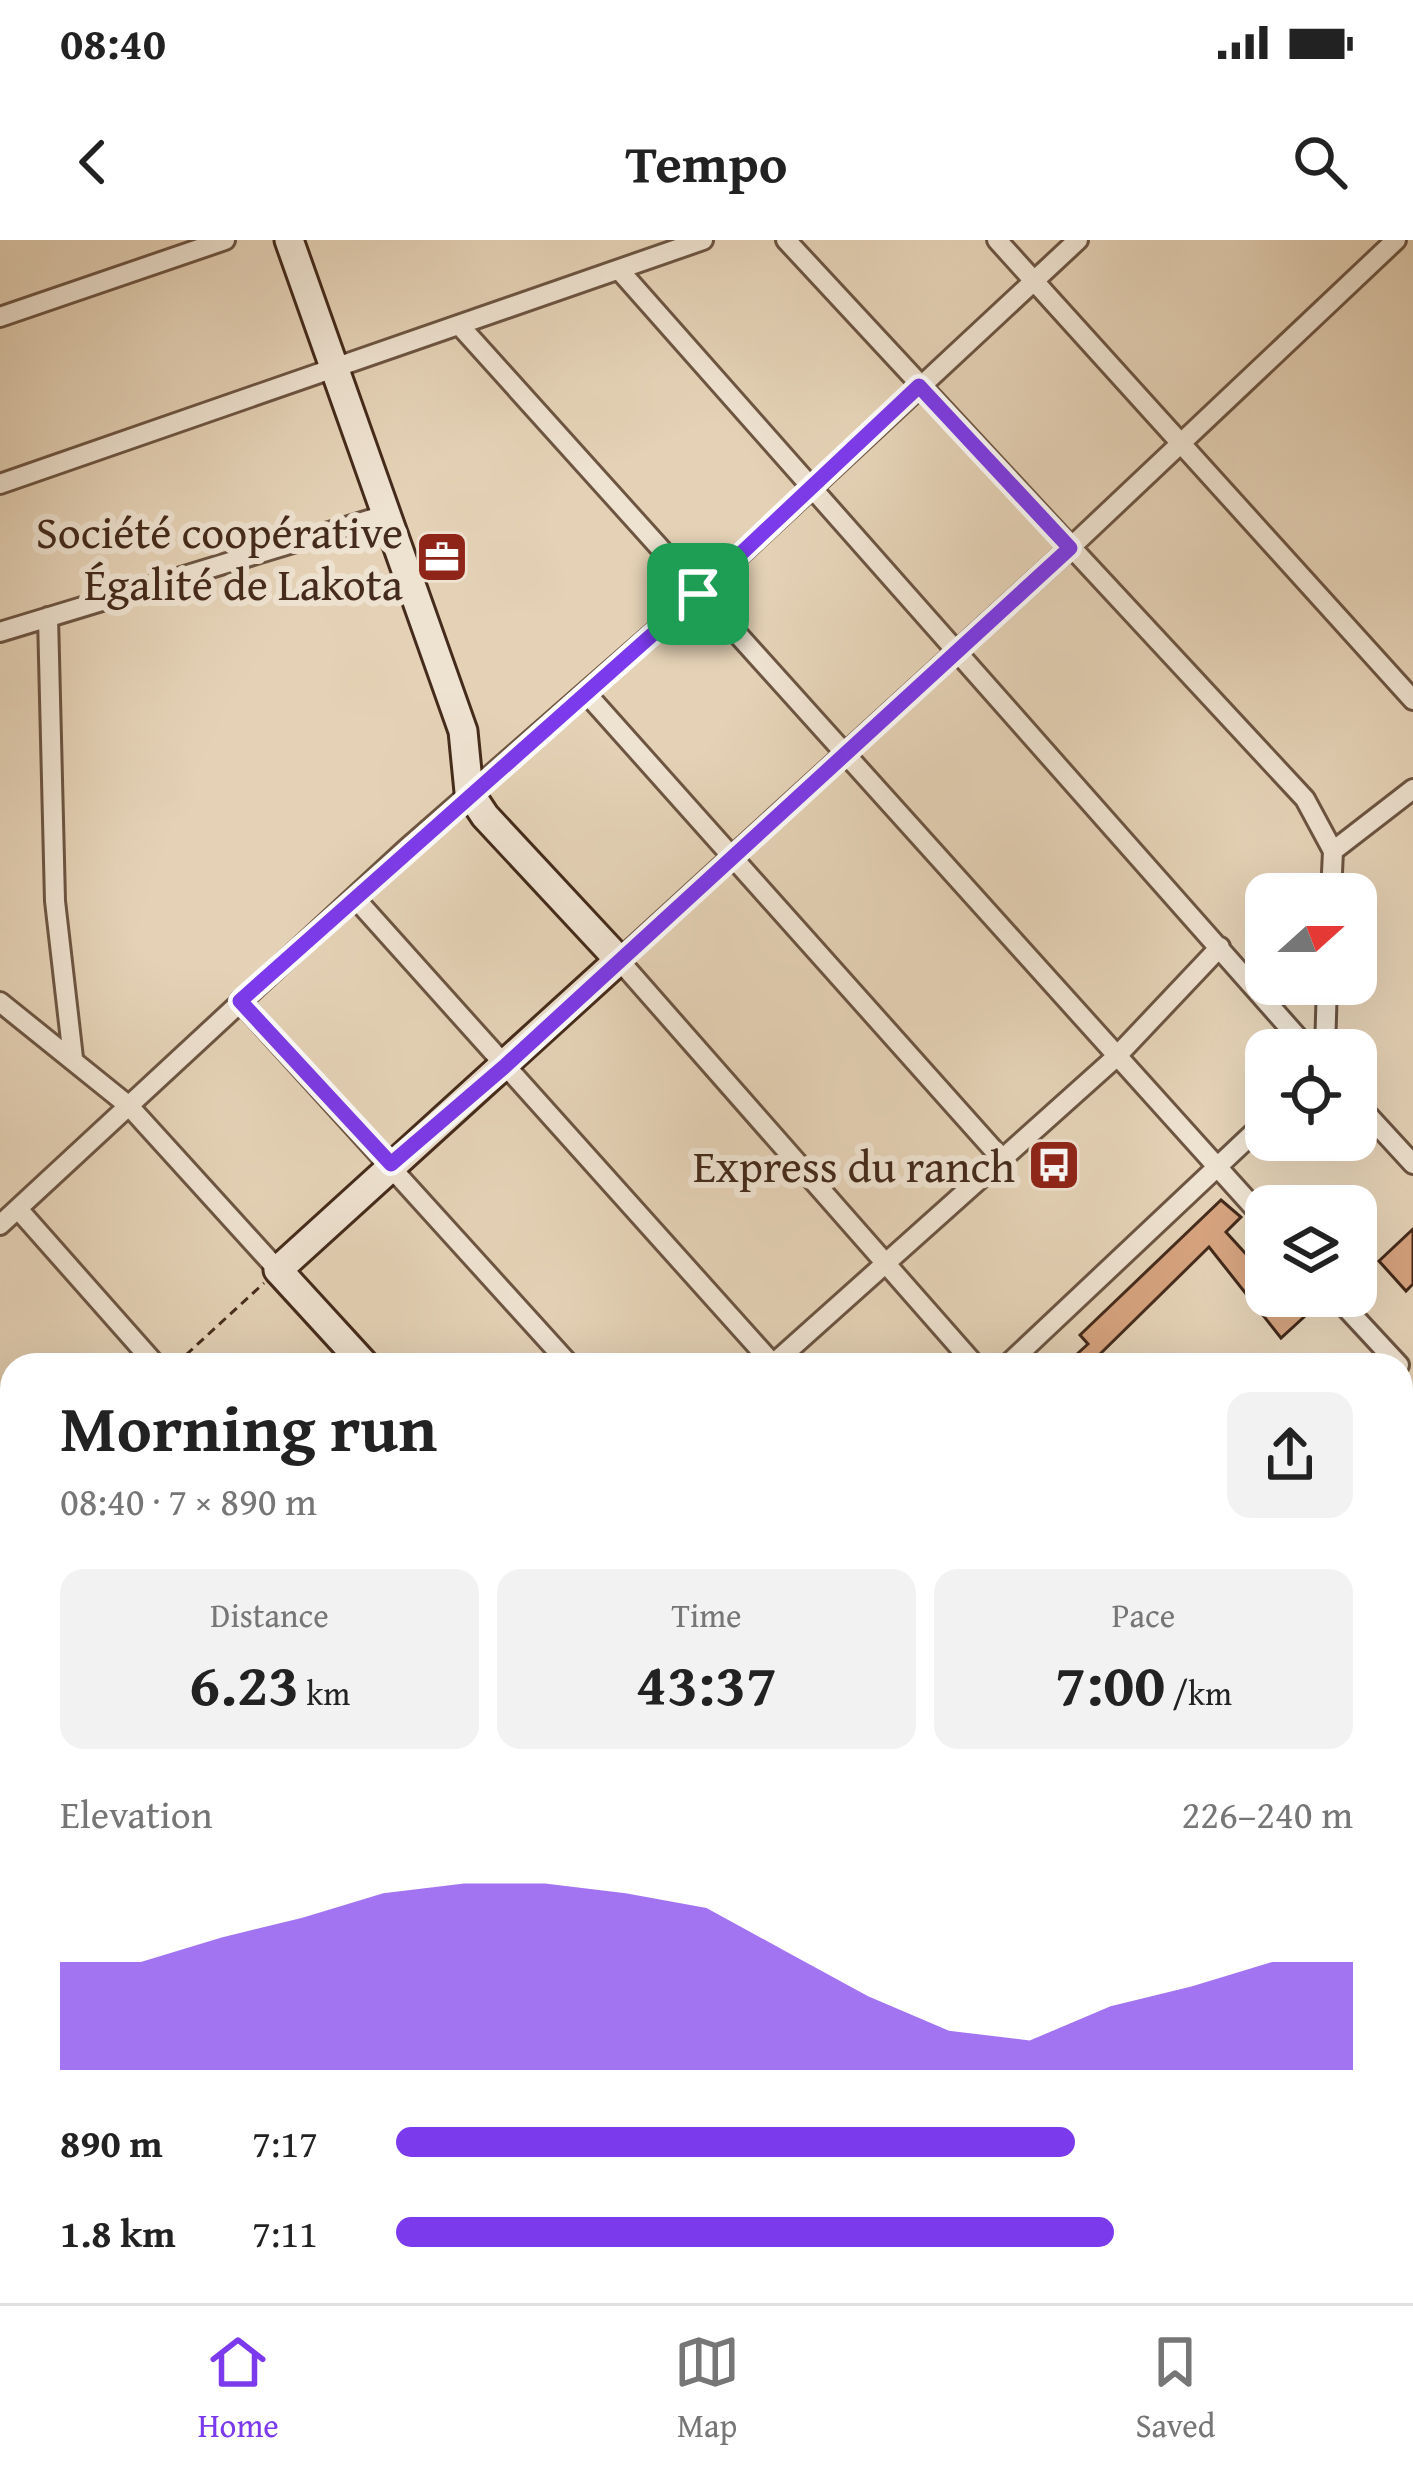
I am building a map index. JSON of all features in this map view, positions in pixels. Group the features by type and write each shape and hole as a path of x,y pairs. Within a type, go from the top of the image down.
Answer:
{"street":[{"path":"0,317 225,240"},
{"path":"289,240 463,730 469,792 964,1353"},
{"path":"0,484 703,240"},
{"path":"785,240 1305,799 1333,850 1332,873"},
{"path":"997,240 1413,700"},
{"path":"0,1225 469,792 698,594 1078,240"},
{"path":"278,1270 1070,548 1396,240"},
{"path":"621,272 1291,1029"},
{"path":"461,326 1245,1198"},
{"path":"0,632 385,515"},
{"path":"48,617 55,901 74,1058"},
{"path":"586,693 1001,1158"},
{"path":"1333,850 1413,789"},
{"path":"355,898 762,1353"},
{"path":"786,1353 1115,1058 1220,947"},
{"path":"240,1001 559,1353"},
{"path":"0,1002 130,1106 354,1353"},
{"path":"1377,1125 1413,1164"},
{"path":"1019,1353 1245,1141"},
{"path":"18,1209 145,1353"},
{"path":"1354,1317 1388,1353"}],"path":[{"path":"188,1353 278,1270"}],"building":[{"path":"1221,1200 1241,1217 1226,1232 1245,1253 1245,1292 1209,1247 1101,1353 1078,1353 1088,1344 1080,1335"},
{"path":"1413,1229 1413,1284 1406,1291 1379,1261"},
{"path":"1264,1317 1304,1317 1281,1338"}],"place":[{"name":"Société coopérative Égalité de Lakota","path":"442,557"},
{"name":"Express du ranch","path":"1054,1165"}],"route":[{"path":"919,386 1070,548 841,753 504,1067 391,1164 240,1001 469,792 698,594 919,386"}]}
